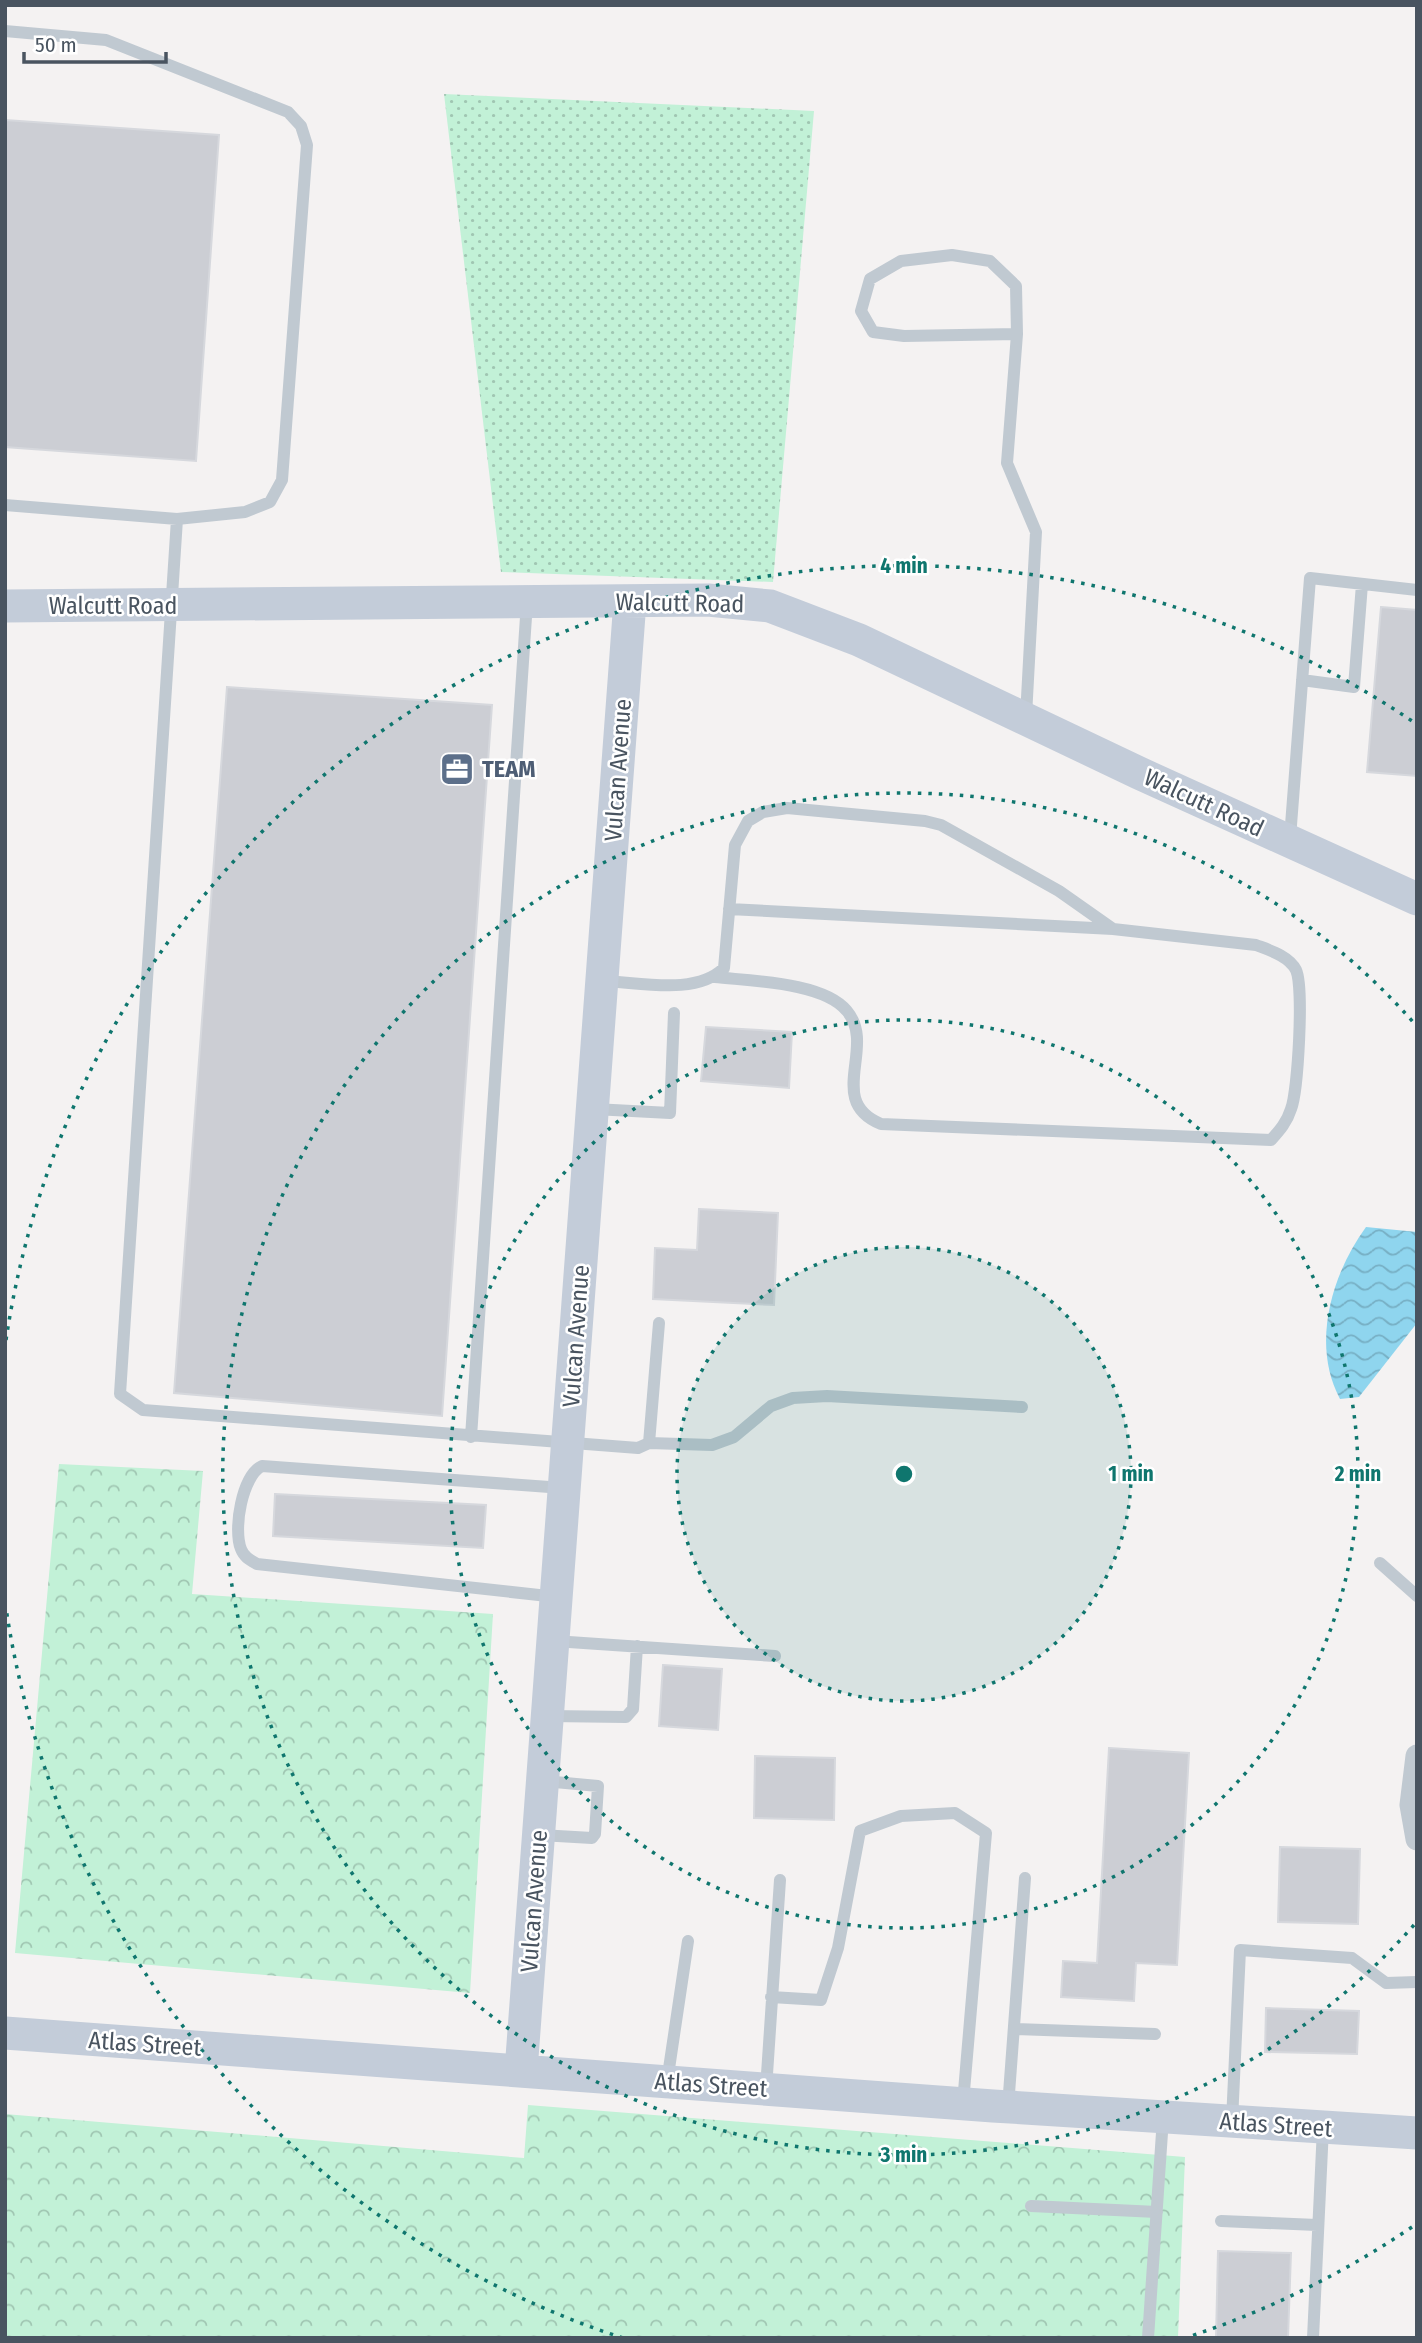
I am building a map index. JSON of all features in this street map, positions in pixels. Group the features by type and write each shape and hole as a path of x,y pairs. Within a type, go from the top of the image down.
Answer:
{"street":[{"name":"Walcutt Road","path":"5,606 708,600 770,606 859,640 1026,720 1417,899"},
{"name":"Vulcan Avenue","path":"521,2071 630,601"},
{"path":"1417,1756 1411,1805 1417,1839"},
{"name":"Atlas Street","path":"5,2034 963,2104 1417,2133"}],"lane":[{"path":"5,31 106,40 288,112 301,126 307,145 282,480 270,502 245,512 177,519 5,505"},
{"path":"1017,334 894,335 873,331 861,311 870,279 901,261 952,254 990,261 1016,286 1017,334 1007,463 1036,531 1026,720"},
{"path":"177,519 120,1394 143,1410 638,1448 649,1443 712,1445 734,1437 771,1406 793,1398 827,1396 1023,1407"},
{"path":"1289,842 1310,578 1417,590"},
{"path":"1302,680 1354,687 1362,584"},
{"path":"471,1437 527,602"},
{"path":"602,981 697,984 715,977 724,968 735,845 748,821 763,812 787,807 925,821 941,825 1059,891 1114,929"},
{"path":"715,977 799,986 847,1010 857,1031 856,1104 864,1117 881,1124 1271,1140 1285,1125 1293,1106 1301,990 1296,968 1278,953 1256,945 1114,929 729,909"},
{"path":"593,1109 670,1113 674,1013"},
{"path":"649,1443 659,1323"},
{"path":"557,1597 257,1564 241,1550 239,1538 243,1493 254,1470 262,1466 565,1488"},
{"path":"1380,1563 1417,1596"},
{"path":"554,1641 775,1656"},
{"path":"548,1716 625,1717 633,1709 637,1646"},
{"path":"539,1835 592,1838 595,1834 598,1786 544,1781"},
{"path":"771,1997 821,2000 838,1948 860,1832 901,1816 955,1813 986,1833 963,2104"},
{"path":"1008,2107 1025,1878"},
{"path":"766,2090 780,1880"},
{"path":"667,2082 688,1941"},
{"path":"1232,2122 1240,1950 1352,1958 1386,1983 1417,1982"},
{"path":"1014,2029 1155,2034"},
{"path":"1148,2338 1163,2118"},
{"path":"1313,2338 1323,2127"},
{"path":"1031,2206 1157,2212"},
{"path":"1221,2221 1317,2225"}],"green space":[{"path":"444,94 814,111 773,582 501,572"},
{"path":"59,1464 203,1471 192,1594 493,1614 470,1993 15,1953"},
{"path":"528,2105 1185,2157 1178,2338 5,2338 5,2114 524,2158"}],"water":[{"path":"1366,1227 1417,1232 1417,1323 1359,1397 1340,1399 1331,1378 1327,1356 1329,1311 1343,1267"}],"building":[{"path":"5,120 219,135 196,461 5,447"},
{"path":"1381,607 1417,610 1417,776 1367,772"},
{"path":"227,687 492,705 442,1416 174,1393"},
{"path":"706,1027 792,1032 789,1088 701,1081"},
{"path":"699,1209 778,1213 774,1305 653,1299 655,1248 697,1250"},
{"path":"275,1494 486,1505 483,1548 273,1536"},
{"path":"663,1665 722,1669 718,1730 659,1726"},
{"path":"1109,1748 1189,1753 1177,1965 1136,1963 1134,2001 1061,1997 1063,1961 1097,1963"},
{"path":"755,1756 835,1758 834,1820 754,1818"},
{"path":"1280,1847 1360,1849 1358,1924 1278,1922"},
{"path":"1266,2008 1359,2011 1357,2054 1265,2052"},
{"path":"1218,2251 1291,2253 1288,2338 1216,2338"}],"place":[{"name":"TEAM","path":"457,769"}]}
